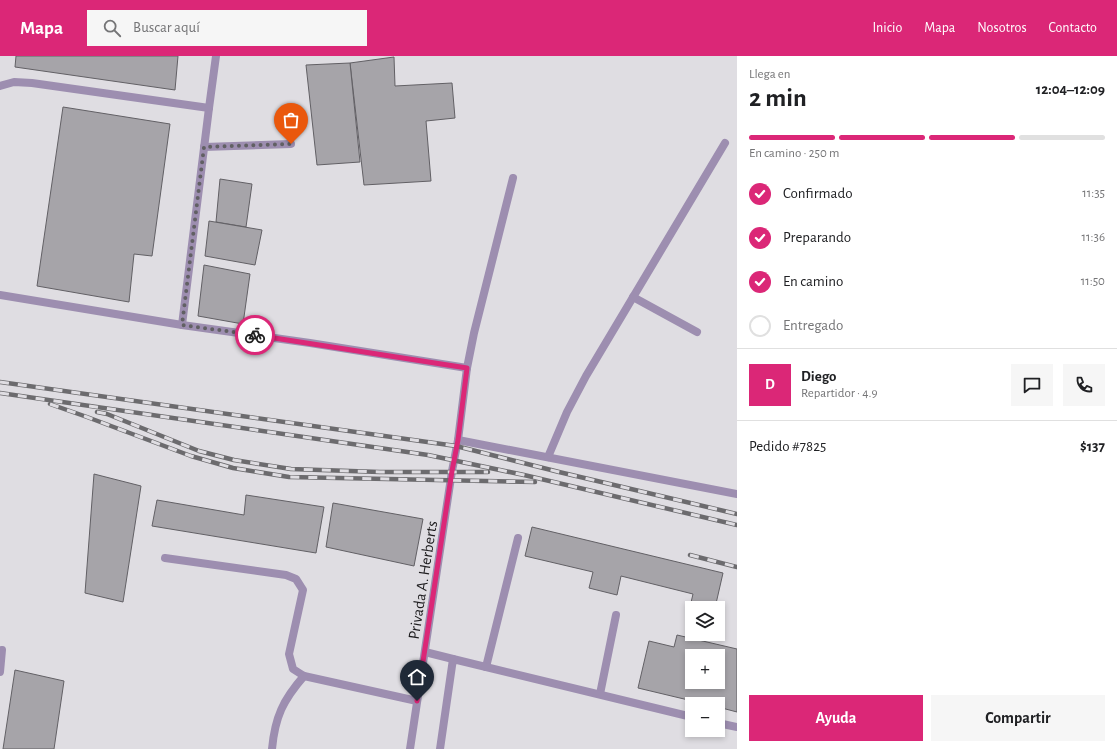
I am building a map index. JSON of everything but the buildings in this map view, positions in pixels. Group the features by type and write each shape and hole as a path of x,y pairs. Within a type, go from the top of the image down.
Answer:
{"lane":[{"path":"182,325 216,56"},
{"path":"0,86 14,82 32,83 209,108"},
{"path":"548,457 567,412 586,376 725,143"},
{"path":"204,147 291,144"},
{"name":"Privada A. Herberts","path":"410,749 458,440 467,368 513,178"},
{"path":"0,295 182,325 310,343 467,368"},
{"path":"633,297 697,332"},
{"path":"458,440 737,494"},
{"path":"486,666 518,538"},
{"path":"165,558 286,575 296,579 303,590 289,654 293,669 304,676 417,701"},
{"path":"600,694 616,615"},
{"path":"0,672 2,650"},
{"path":"425,652 685,715"},
{"path":"440,749 453,658"},
{"path":"272,749 280,711 291,692 304,676"},
{"path":"725,725 737,728"}],"railway":[{"path":"0,382 456,446 737,514"},
{"path":"0,393 428,455 524,475 737,525"},
{"path":"50,404 191,456 233,468 289,477 535,482"},
{"path":"97,412 107,414 199,451 234,460 291,469 380,472 488,472"},
{"path":"690,555 737,567"}],"way so far":[{"path":"255,335 182,325 204,147 291,144"}],"route":[{"path":"255,335 467,368 458,440 417,701"}]}
